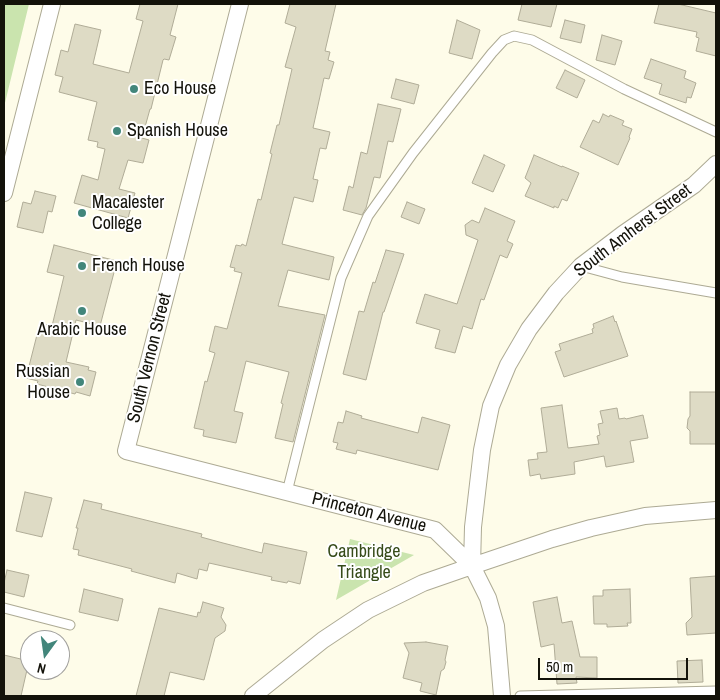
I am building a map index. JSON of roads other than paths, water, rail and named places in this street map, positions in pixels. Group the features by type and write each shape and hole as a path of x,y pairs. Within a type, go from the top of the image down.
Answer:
{"street":[{"path":"4,193 52,4"},
{"name":"South Vernon Street","path":"126,451 240,4"},
{"name":"South Amherst Street","path":"502,696 496,626 488,598 472,566 473,527 482,450 491,406 508,365 529,329 581,266 623,234 694,185 716,164"},
{"name":"Princeton Avenue","path":"126,451 435,530 472,566"},
{"path":"253,696 323,640 368,610 423,583 552,539 600,526 645,516 716,510"}],"lane":[{"path":"287,492 341,278 368,216 413,153 504,40 514,36 532,40 624,89 716,132"},
{"path":"581,266 622,277 716,293"},
{"path":"4,608 70,625"},
{"path":"520,696 716,691"}],"place":[{"name":"Eco House","path":"134,89"},
{"name":"Spanish House","path":"117,131"},
{"name":"Macalester College","path":"82,213"},
{"name":"French House","path":"82,266"},
{"name":"Arabic House","path":"82,311"},
{"name":"Russian House","path":"80,382"}],"park label":[{"name":"Cambridge Triangle","path":"364,562"}]}
